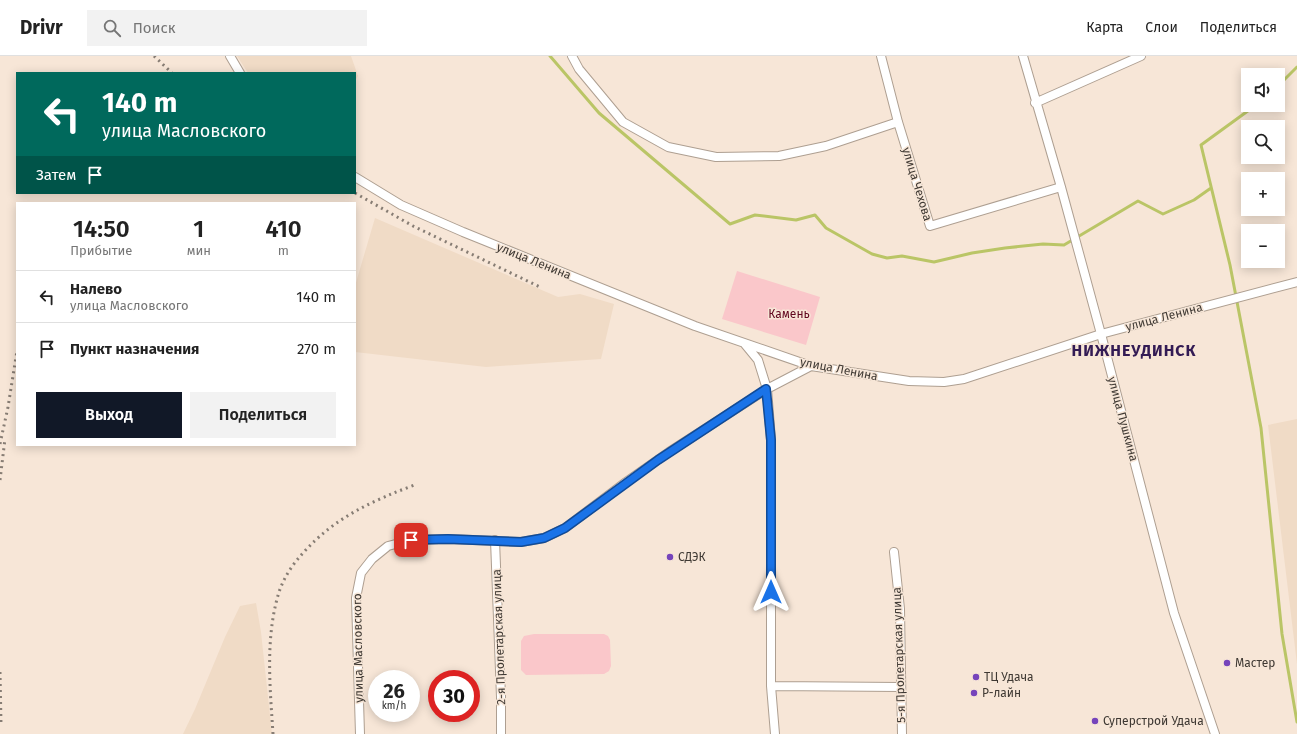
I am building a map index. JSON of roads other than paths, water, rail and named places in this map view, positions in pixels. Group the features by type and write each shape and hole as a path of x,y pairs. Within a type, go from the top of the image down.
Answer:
{"street":[{"path":"230,56 239,72"},
{"path":"572,56 579,69 623,122 668,147 710,156 779,156 826,146 898,122"},
{"name":"улица Чехова","path":"882,56 898,122 930,226 1061,187"},
{"name":"улица Пушкина","path":"1022,56 1061,187 1174,613 1215,734"},
{"path":"1035,103 1141,56"},
{"name":"улица Ленина","path":"356,179 401,205 463,232 695,326 811,366 909,381 944,382 964,379 1101,334 1297,282"},
{"path":"743,343 758,360 766,389 771,440 772,686 775,734"},
{"name":"улица Масловского","path":"360,734 356,598 361,573 372,559 388,546 411,540 495,540 521,542 544,538 565,528 651,465 766,389 811,366"},
{"name":"2-я Пролетарская улица","path":"495,540 501,734"},
{"name":"5-я Пролетарская улица","path":"894,552 900,609 902,734"},
{"path":"772,686 901,687"}],"waterway":[{"path":"550,56 599,113 730,224 755,215 796,220 815,215 826,228 872,254 887,258 902,256 934,262 972,253 1005,248 1043,244 1064,245 1138,201 1163,214 1194,200 1211,188"},
{"path":"1285,79 1297,67"},
{"path":"1246,112 1201,145 1230,265 1261,428 1282,634 1297,722"}],"railway":[{"path":"154,56 171,72"},
{"path":"356,194 413,226 540,287"},
{"path":"0,444 16,357"},
{"path":"0,480 5,439"},
{"path":"273,734 270,644 275,609 279,592 286,576 299,557 328,529 355,511 417,484"},
{"path":"0,672 1,725"}],"place":[{"name":"СДЭК","path":"670,557"},
{"name":"Мастер","path":"1227,663"},
{"name":"ТЦ Удача","path":"976,677"},
{"name":"Р-лайн","path":"974,693"},
{"name":"Суперстрой Удача","path":"1095,721"}],"district":[{"name":"НИЖНЕУДИНСК","path":"1134,350"}],"park label":[{"name":"Камень","path":"789,314"}]}
